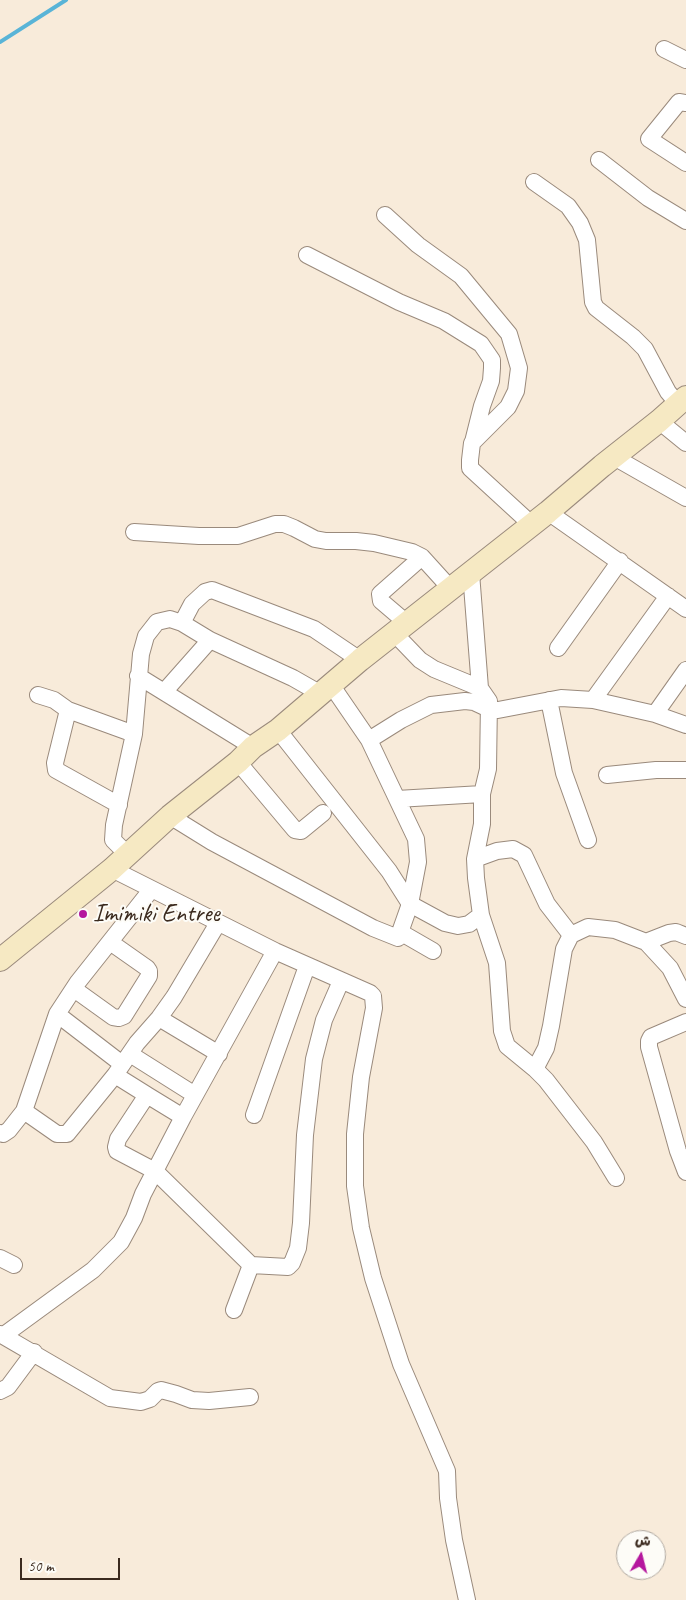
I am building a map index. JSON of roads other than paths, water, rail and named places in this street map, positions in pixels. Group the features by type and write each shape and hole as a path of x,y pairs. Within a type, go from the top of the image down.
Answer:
{"street":[{"path":"664,50 686,60"},
{"path":"686,103 679,102 649,139 686,162"},
{"path":"599,160 648,198 686,221"},
{"path":"0,960 120,862 170,816 238,762 253,746 278,730 360,660 540,518 682,400 668,392 645,349 633,337 596,308 593,302 587,240 580,223 568,206 534,182"},
{"path":"385,215 418,245 461,276 509,334 519,368 516,391 508,408 472,443"},
{"path":"307,256 399,302 444,321 482,344 492,360 491,382 472,443 470,468 540,518 620,562 686,609"},
{"path":"659,421 686,443"},
{"path":"614,457 686,498"},
{"path":"134,532 238,536 275,524 284,524 315,539 374,543 412,552 422,557 451,589"},
{"path":"422,557 380,594 380,600 420,660 480,688"},
{"path":"558,648 620,562"},
{"path":"471,573 480,688 489,701 488,769 482,794 482,824 476,860 476,878 481,915 497,963 502,1031 507,1046 546,1080 594,1142 616,1178"},
{"path":"182,623 192,604 205,592 212,590 314,629 360,660"},
{"path":"593,700 668,596"},
{"path":"170,816 212,842 373,928 398,938 410,904 418,862 416,839 369,740 326,690 293,678 210,640 182,623 170,619 157,622 146,636 141,654 134,734 114,825 113,840 120,862 151,890 275,952 370,993 373,996 374,1001 361,1077 355,1134 355,1186 361,1228 373,1278 401,1364 447,1471 448,1498 454,1540 467,1600"},
{"path":"164,692 210,640"},
{"path":"654,714 686,670"},
{"path":"138,676 253,746"},
{"path":"38,695 54,700 68,710 134,734"},
{"path":"369,740 431,705 474,702 489,709 498,710 561,698 593,700 654,714 686,725"},
{"path":"549,700 564,773 588,840"},
{"path":"68,710 54,763 56,770 119,805"},
{"path":"278,730 389,871 410,904 445,923 458,926 469,924 481,915"},
{"path":"238,762 295,830 301,831 323,813"},
{"path":"607,775 656,770 686,770"},
{"path":"397,799 482,794"},
{"path":"476,860 497,851 513,849 524,856 547,904 571,935"},
{"path":"0,1133 3,1134 9,1130 24,1110 57,1014 74,989 151,890"},
{"path":"24,1110 57,1134 67,1134 160,1018 174,998 218,923"},
{"path":"535,1069 546,1048 553,1018 564,949 571,935 588,927 615,930 646,942 670,968 686,999"},
{"path":"400,932 433,951"},
{"path":"646,942 669,933 676,932 686,936"},
{"path":"74,989 113,1017 120,1018 124,1016 149,976 150,971 110,942"},
{"path":"250,1397 209,1401 192,1400 161,1390 150,1399 141,1402 110,1398 2,1334 93,1270 121,1242 183,1117 275,952"},
{"path":"254,1114 307,966"},
{"path":"147,1095 118,1139 116,1148 120,1153 155,1171 251,1265 288,1267 292,1263 298,1248 305,1135 314,1059 324,1020 340,981"},
{"path":"57,1014 122,1065 147,1095 183,1117"},
{"path":"160,1018 219,1054"},
{"path":"686,1022 651,1037 649,1041 678,1151 686,1172"},
{"path":"122,1065 195,1095"},
{"path":"234,1310 251,1265"},
{"path":"0,1391 8,1387 34,1352"}],"waterway":[{"path":"0,42 66,0"}],"place":[{"name":"Imimiki Entree","path":"83,914"}]}
